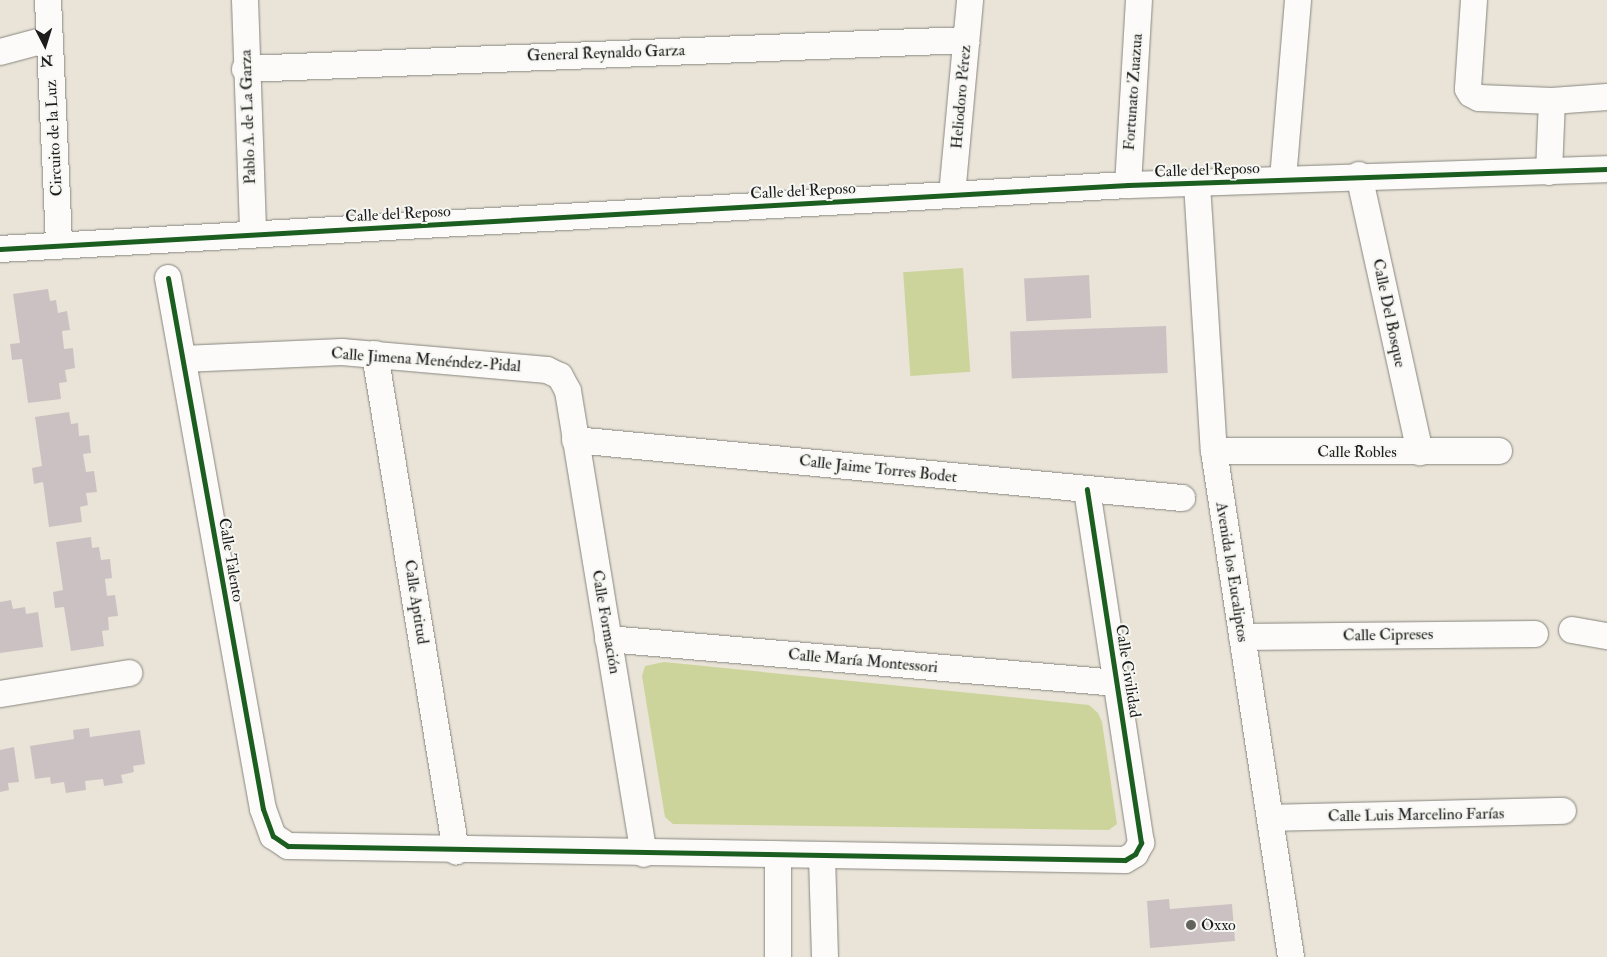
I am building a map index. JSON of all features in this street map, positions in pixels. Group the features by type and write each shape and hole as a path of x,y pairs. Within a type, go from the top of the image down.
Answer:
{"street":[{"name":"Circuito de la Luz","path":"48,0 59,245"},
{"name":"Pablo A. de La Garza","path":"245,0 245,69 253,234"},
{"name":"Heliodoro Pérez","path":"952,195 970,0"},
{"name":"Fortunato Zuazua","path":"1128,185 1139,0"},
{"path":"1283,179 1298,0"},
{"path":"1474,0 1468,89 1472,94 1479,98 1552,101 1607,97"},
{"path":"0,52 49,39"},
{"name":"General Reynaldo Garza","path":"245,69 966,40"},
{"path":"1549,172 1552,101"},
{"name":"Calle del Reposo","path":"0,249 1128,185 1197,184 1359,175 1549,172 1607,169"},
{"name":"Calle Del Bosque","path":"1359,175 1420,452"},
{"name":"Avenida los Eucaliptos","path":"1197,184 1214,452 1291,957"},
{"name":"Calle Talento","path":"168,278 263,809 268,827 280,842 316,848 456,851"},
{"name":"Calle Jimena Menéndez-Pidal","path":"183,359 342,352 376,354 547,370 560,376 568,391"},
{"name":"Calle Aptitud","path":"376,354 456,851"},
{"name":"Calle Formación","path":"568,391 644,854"},
{"name":"Calle Jaime Torres Bodet","path":"575,440 1182,498"},
{"name":"Calle Robles","path":"1214,452 1499,451"},
{"name":"Calle Civilidad","path":"822,856 1118,861 1135,854 1142,843 1087,489"},
{"path":"1572,630 1607,636"},
{"name":"Calle Cipreses","path":"1242,637 1534,634"},
{"name":"Calle María Montessori","path":"608,639 1117,683"},
{"path":"0,694 129,673"},
{"name":"Calle Luis Marcelino Farías","path":"1270,818 1563,811"},
{"path":"456,851 822,856 825,957"},
{"path":"778,856 778,957"}],"green space":[{"path":"963,268 970,372 910,376 903,272"},
{"path":"664,662 1089,705 1098,713 1102,722 1117,824 1109,830 673,824 665,817 642,676 645,666"}],"building":[{"path":"1089,275 1091,318 1026,321 1024,278"},
{"path":"48,289 50,301 56,300 58,313 67,311 70,330 62,331 64,349 73,348 75,368 65,370 67,382 59,383 61,399 28,403 22,359 12,360 10,344 20,343 13,294"},
{"path":"1166,326 1168,373 1012,378 1010,331"},
{"path":"69,412 71,424 78,423 79,436 89,435 91,453 83,454 86,472 94,471 97,492 86,493 88,505 80,507 82,522 49,527 43,482 34,484 32,468 42,466 35,417"},
{"path":"91,537 92,548 99,547 101,560 110,559 112,578 105,579 107,596 115,595 118,616 108,617 109,630 102,631 104,646 71,651 64,607 55,608 53,592 63,590 56,542"},
{"path":"11,600 13,609 25,607 26,614 38,612 43,647 0,653 0,602"},
{"path":"89,728 90,737 140,730 145,764 133,766 134,772 121,775 123,783 104,786 103,779 85,781 86,790 66,793 64,782 51,784 50,777 35,779 30,746 74,739 73,730"},
{"path":"14,747 19,782 8,783 9,790 0,792 0,750"},
{"name":"Oxxo","path":"1169,899 1170,909 1232,904 1235,941 1150,948 1147,901"}],"cycle path":[{"path":"0,249 1128,185 1607,169"},
{"path":"168,278 263,809 273,836 288,846 1125,860 1135,854 1141,843 1087,489"}],"place":[{"name":"Oxxo","path":"1191,925"}]}
